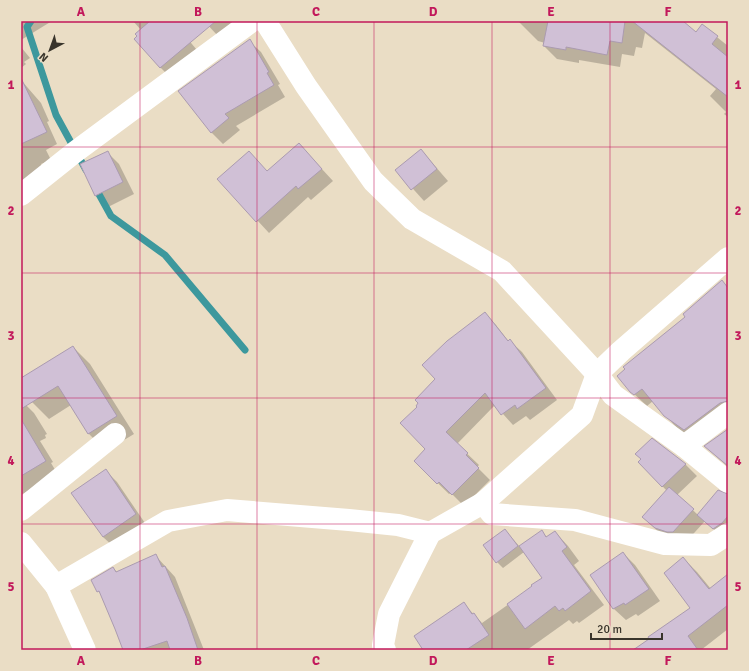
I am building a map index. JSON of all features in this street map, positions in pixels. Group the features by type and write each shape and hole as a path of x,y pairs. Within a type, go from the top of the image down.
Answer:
{"street":[{"path":"21,194 75,152 252,21"},
{"path":"264,21 306,86 374,181 412,218 502,271 597,374 613,395 684,446 728,482"},
{"path":"385,650 383,645 390,614 430,533 483,502 582,415 597,374 621,351 728,258"},
{"path":"684,446 728,413"},
{"path":"21,510 115,434"},
{"path":"483,502 492,514 575,520 665,544 711,545 728,534"},
{"path":"56,586 168,521 227,510 398,525 430,533"},
{"path":"21,543 56,586 85,650"}],"building":[{"path":"150,21 216,21 160,68 134,39 137,36 135,34"},
{"path":"548,21 625,21 622,43 610,41 607,55 566,47 566,50 543,46"},
{"path":"632,21 683,21 696,32 702,24 718,36 712,44 728,57 728,97"},
{"path":"250,39 269,72 267,73 274,85 225,114 229,118 211,133 178,91"},
{"path":"21,78 47,132 21,144"},
{"path":"299,143 322,169 298,189 296,186 256,222 217,179 249,151 267,171"},
{"path":"421,149 437,169 411,190 395,170"},
{"path":"108,151 123,182 95,196 80,164"},
{"path":"722,280 728,288 728,401 720,403 684,430 664,416 642,389 634,395 617,376 625,369 623,367 685,317 683,314"},
{"path":"485,312 508,341 510,339 546,388 517,409 515,405 501,415 485,393 446,432 468,453 466,455 479,468 452,495 439,482 437,484 414,461 425,449 400,423 417,407 416,406 418,403 415,400 435,379 422,365 447,341"},
{"path":"73,346 117,416 88,434 58,386 21,409 21,378"},
{"path":"21,419 46,461 21,476"},
{"path":"728,429 728,466 704,446"},
{"path":"652,438 686,464 662,487 638,462 641,459 635,454"},
{"path":"106,469 136,514 103,537 71,493"},
{"path":"669,487 694,509 673,532 667,532 655,528 642,517"},
{"path":"718,490 728,494 728,516 722,523 713,529 697,515"},
{"path":"505,529 518,546 496,563 483,545"},
{"path":"542,530 546,537 555,531 567,547 562,551 591,591 565,611 563,608 559,611 555,606 525,629 507,604 542,578 519,546"},
{"path":"623,552 649,589 625,605 624,603 613,609 590,575"},
{"path":"156,554 162,567 165,566 187,618 198,650 170,650 167,641 140,650 123,650 99,591 97,592 91,580 113,567 116,572"},
{"path":"683,557 709,589 728,574 728,605 688,636 698,650 633,650 649,639 648,637 690,608 664,573"},
{"path":"464,602 472,614 474,613 489,635 466,650 423,650 414,636"}],"waterway":[{"path":"31,21 27,27 56,115 86,170"},
{"path":"95,187 111,216 165,255 245,350"}]}
